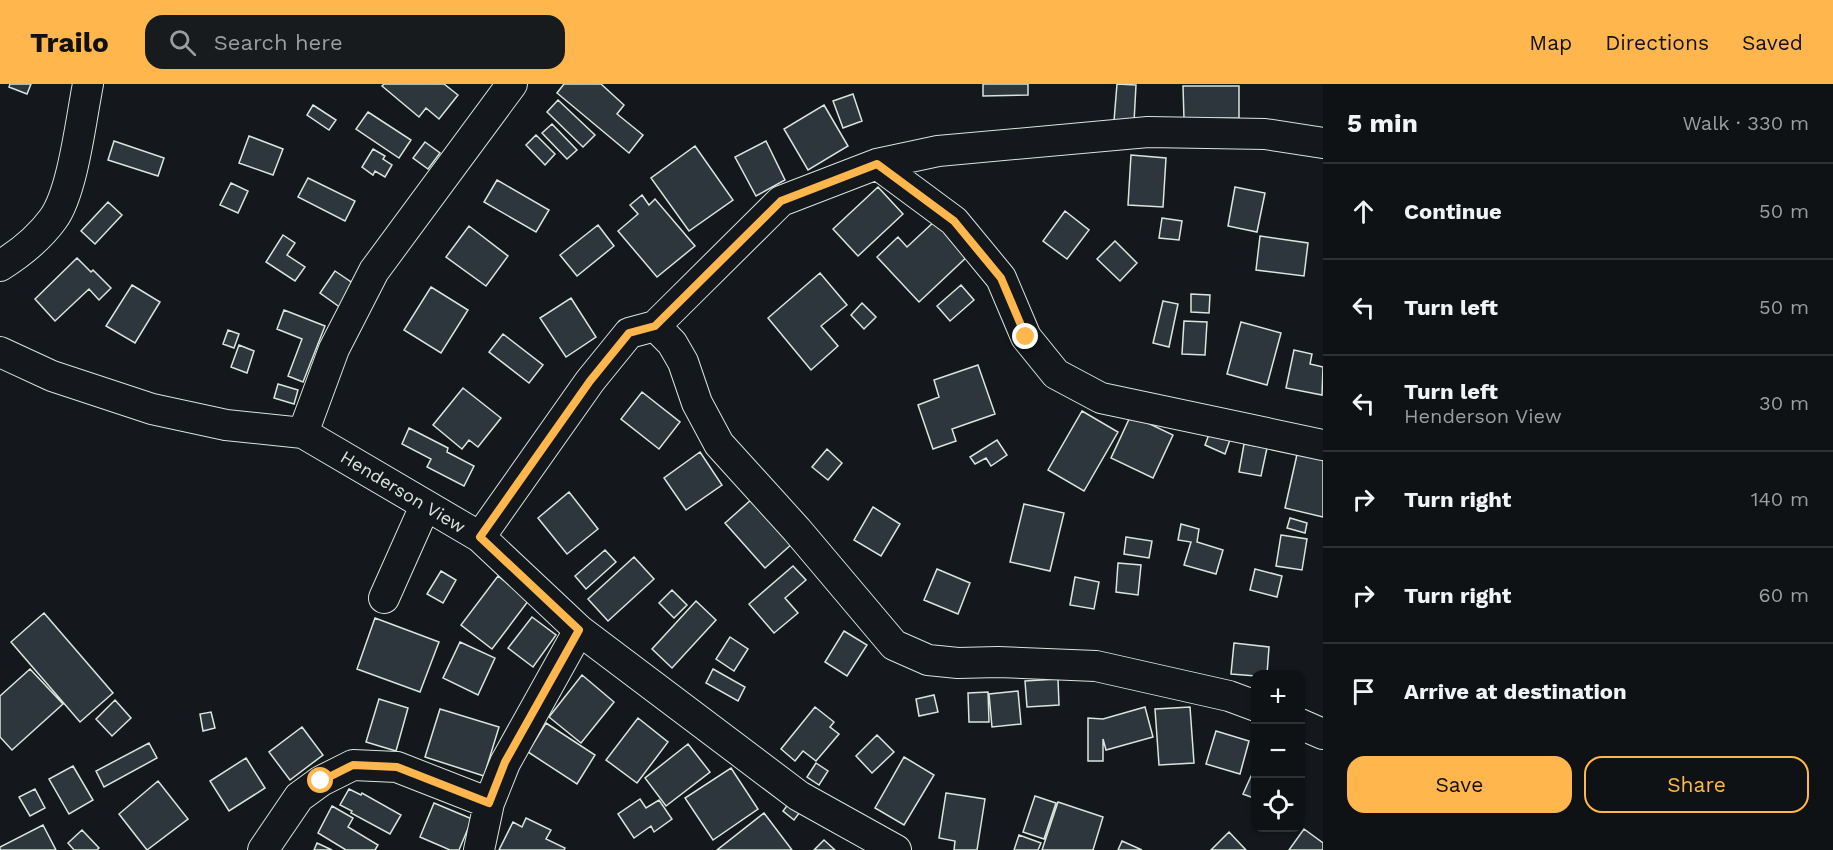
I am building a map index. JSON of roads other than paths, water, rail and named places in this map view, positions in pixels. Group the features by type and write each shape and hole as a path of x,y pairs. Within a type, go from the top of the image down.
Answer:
{"street":[{"path":"0,266 33,240 53,219 67,190 88,84"},
{"path":"303,433 334,349 374,271 512,84"},
{"path":"480,537 590,381 629,333 655,326 781,201 877,164 938,151 1148,132 1265,134 1323,143"},
{"path":"877,164 954,221 1001,278 1026,337 1056,374 1101,398 1323,445"},
{"path":"655,326 672,343 683,362 697,404 719,444 797,530 894,645 928,660 958,663 1096,666 1229,696 1251,704"},
{"name":"Henderson View","path":"0,352 52,375 152,409 226,425 303,433 480,537 579,630 800,795 892,849"},
{"path":"384,598 425,506"},
{"path":"479,850 489,803 505,762 579,630"},
{"path":"1302,724 1323,734"},
{"path":"262,850 299,797 321,781 353,765 397,767 489,803"}]}
